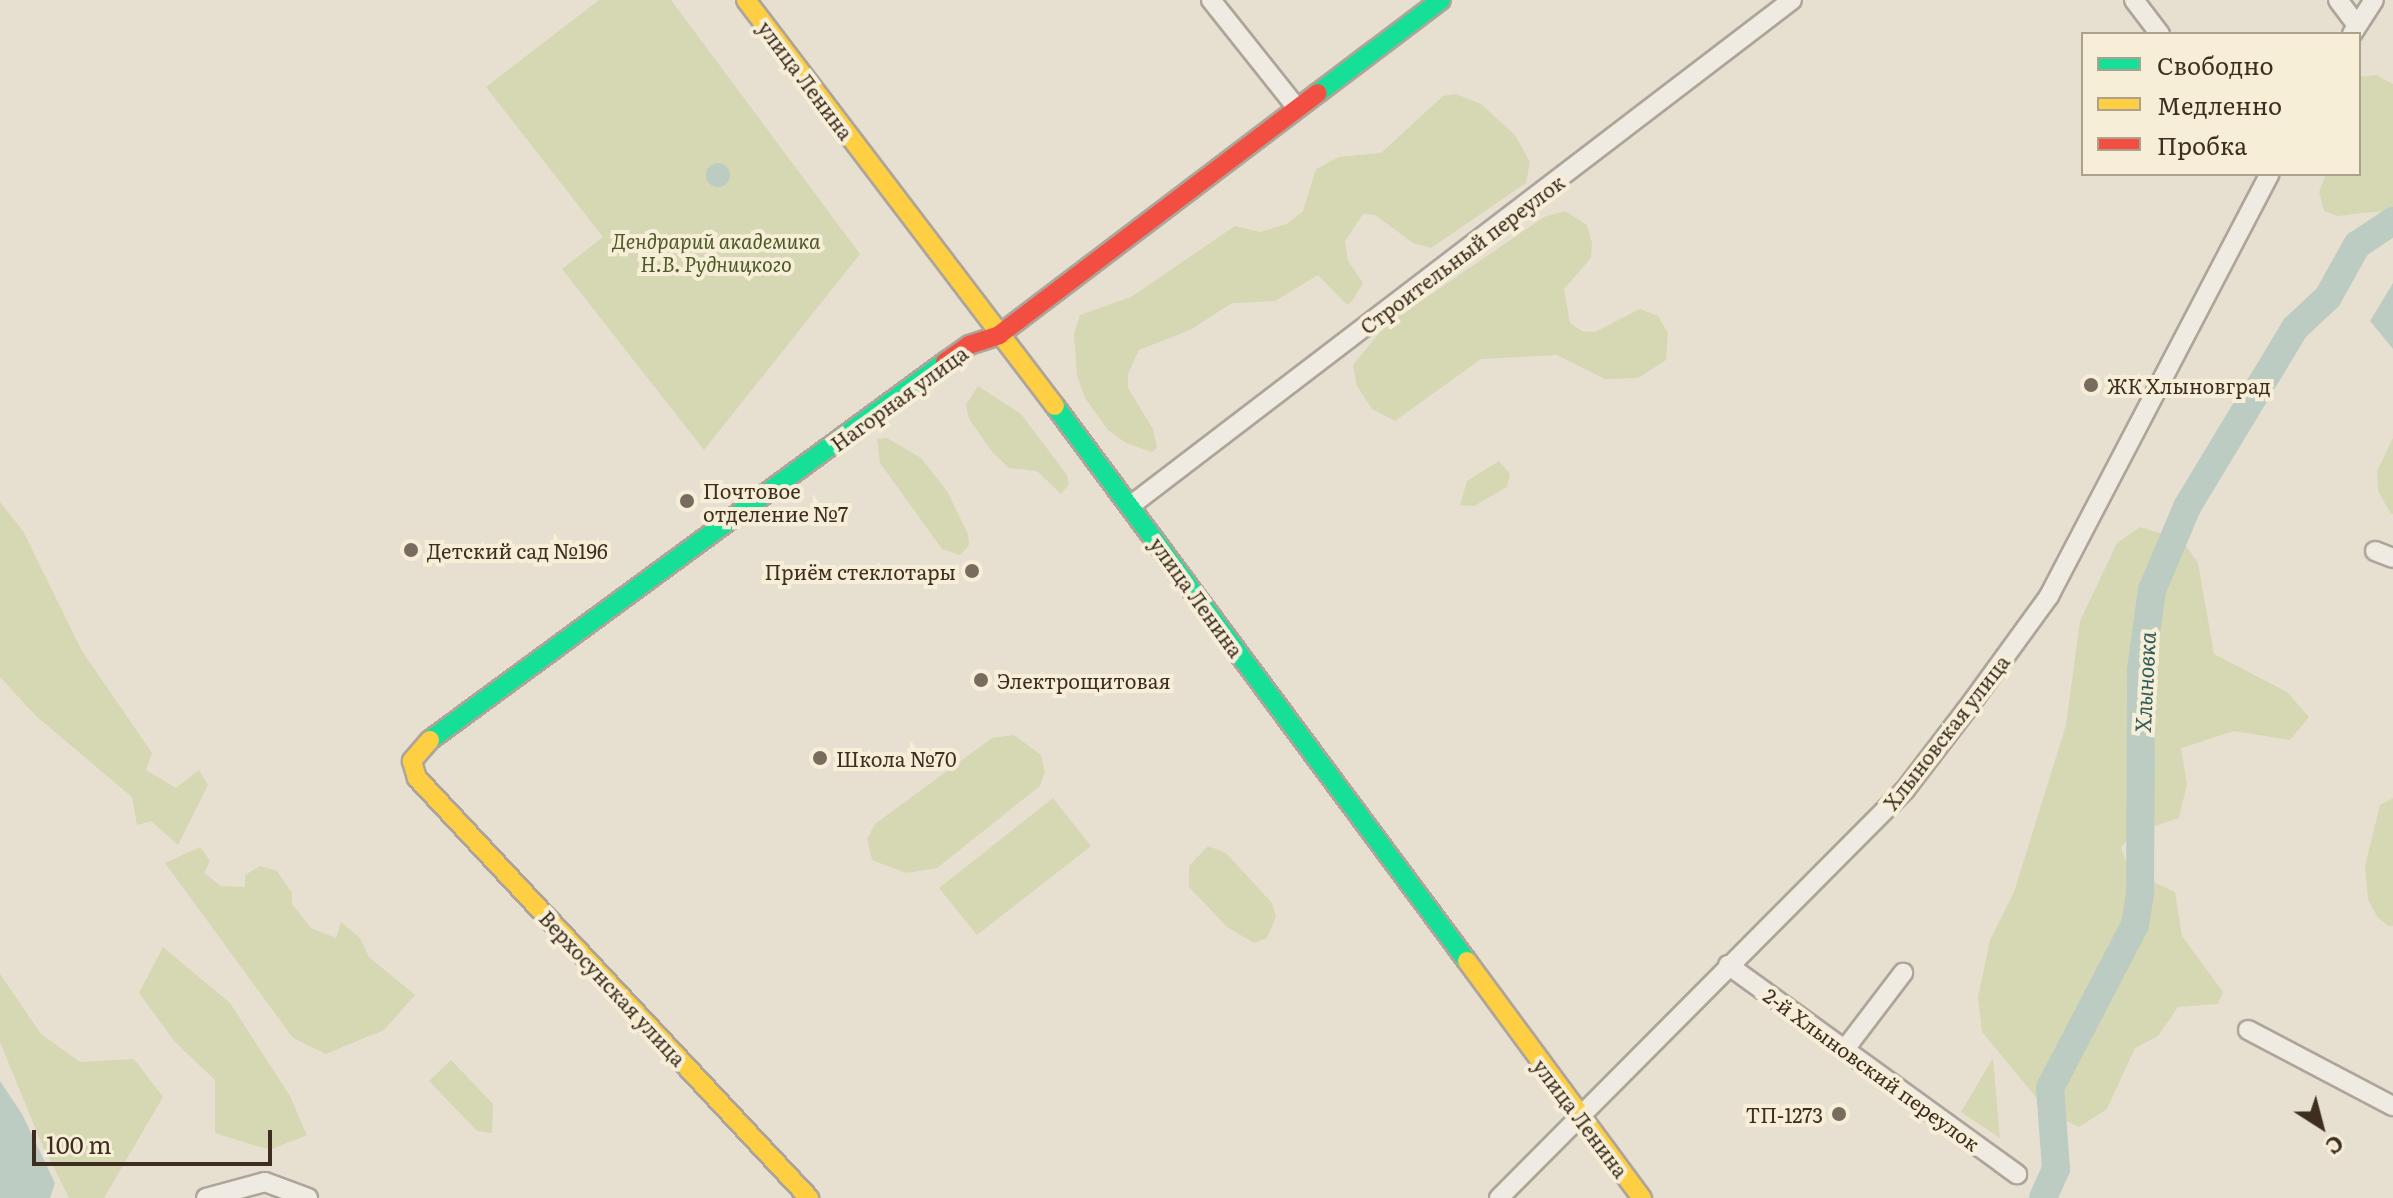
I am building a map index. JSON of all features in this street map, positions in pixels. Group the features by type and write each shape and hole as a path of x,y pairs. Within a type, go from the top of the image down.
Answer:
{"street":[{"name":"улица Ленина","path":"746,0 1130,506 1642,1198"},
{"path":"1211,0 1297,108"},
{"name":"Нагорная улица","path":"417,778 412,761 419,748 969,345 999,335 1441,0"},
{"name":"Строительный переулок","path":"1130,506 1792,0"},
{"path":"2134,0 2158,32"},
{"path":"2338,0 2355,29 2374,0"},
{"name":"Хлыновская улица","path":"1499,1198 1578,1115 1905,790 2025,631 2049,596 2268,176"},
{"name":"Верхосунская улица","path":"417,778 809,1198"},
{"name":"2-й Хлыновский переулок","path":"1728,965 2017,1174"},
{"path":"1845,1049 1903,973"},
{"path":"2248,1030 2393,1106"},
{"path":"206,1198 265,1182 308,1198"}],"green space":[{"name":"Дендрарий академика Н.В. Рудницкого","path":"599,0 671,0 860,254 704,450 562,269 603,237 486,87"},
{"path":"2376,75 2393,84 2393,210 2337,216 2324,211 2319,192 2325,176 2361,176 2361,77"},
{"path":"1456,94 1481,104 1515,135 1530,162 1526,183 1431,248 1413,243 1375,215 1363,214 1345,241 1348,261 1363,283 1352,301 1347,305 1318,275 1275,301 1232,303 1190,330 1139,350 1128,374 1128,388 1153,429 1157,448 1152,452 1126,443 1108,430 1085,398 1077,376 1074,334 1080,315 1131,297 1235,226 1260,232 1287,224 1303,211 1316,169 1339,157 1381,153 1443,96"},
{"path":"1565,211 1587,225 1592,243 1591,258 1564,289 1570,323 1582,331 1595,332 1640,309 1658,316 1668,333 1666,360 1638,378 1605,379 1557,355 1481,359 1395,421 1372,409 1357,386 1353,365 1386,325 1544,217"},
{"path":"978,386 1021,414 1067,475 1069,484 1061,494 1037,471 1009,468 993,453 969,419 966,405"},
{"path":"887,438 921,458 947,491 968,534 969,545 960,555 942,549 880,463 877,439"},
{"path":"2393,438 2391,514 2378,491 2377,471"},
{"path":"1499,461 1510,474 1507,487 1474,506 1460,505 1467,481"},
{"path":"0,502 23,531 82,651 152,753 146,770 176,788 199,770 208,785 178,845 151,821 137,825 132,797 36,716 0,677"},
{"path":"2140,527 2182,540 2198,563 2214,654 2287,692 2309,717 2290,740 2234,731 2181,748 2187,784 2179,818 2134,833 2121,847 2129,871 2175,892 2182,936 2223,992 2218,1004 2178,1007 2158,1036 2135,1048 2107,1109 2079,1127 2049,1113 1982,1032 1978,997 1990,940 2014,892 2066,725 2080,621 2117,543"},
{"path":"1014,735 1041,755 1045,772 1040,786 937,868 906,873 872,860 867,839 875,824 992,738"},
{"path":"1053,798 1091,846 977,935 939,888"},
{"path":"2393,798 2393,926 2389,926 2378,918 2368,900 2365,866 2380,805"},
{"path":"1208,846 1226,853 1272,903 1276,917 1267,938 1254,943 1227,927 1189,887 1189,866"},
{"path":"200,847 210,861 204,873 221,886 245,887 245,875 260,866 277,871 292,893 292,904 311,928 336,938 341,922 360,938 369,957 415,995 384,1030 326,1054 293,1038 165,863"},
{"path":"163,947 230,1003 290,1096 307,1135 270,1150 215,1133 215,1080 175,1042 139,993"},
{"path":"0,974 41,1034 80,1062 134,1059 163,1097 104,1198 69,1198 41,1142 0,1042"},
{"path":"1993,1058 2000,1138 1961,1112"},
{"path":"451,1060 493,1104 492,1133 477,1131 429,1081"}],"shaded area":[{"path":"718,163 729,170 730,175 723,186 718,187 707,180 706,175 713,164"},
{"path":"2393,283 2393,349 2370,321"},
{"path":"0,1081 22,1114 55,1183 50,1198 0,1198"}],"waterway":[{"name":"Хлыновка","path":"2043,1198 2056,1169 2050,1088 2135,925 2140,894 2141,670 2152,590 2187,507 2295,328 2328,297 2357,245 2393,221"}],"traffic: fast":[{"path":"1318,93 1441,0"},
{"path":"430,740 945,362"},
{"path":"1055,406 1467,961"}],"traffic: slow":[{"path":"746,0 1055,406"},
{"path":"430,740 412,761 417,778 809,1198"},
{"path":"1467,961 1642,1198"}],"traffic: jam":[{"path":"945,362 969,345 999,335 1318,93"}],"place":[{"name":"ЖК Хлыновград","path":"2091,385"},
{"name":"Почтовое отделение №7","path":"687,501"},
{"name":"Детский сад №196","path":"411,550"},
{"name":"Приём стеклотары","path":"972,571"},
{"name":"Электрощитовая","path":"981,680"},
{"name":"Школа №70","path":"820,758"},
{"name":"ТП-1273","path":"1839,1114"}]}
